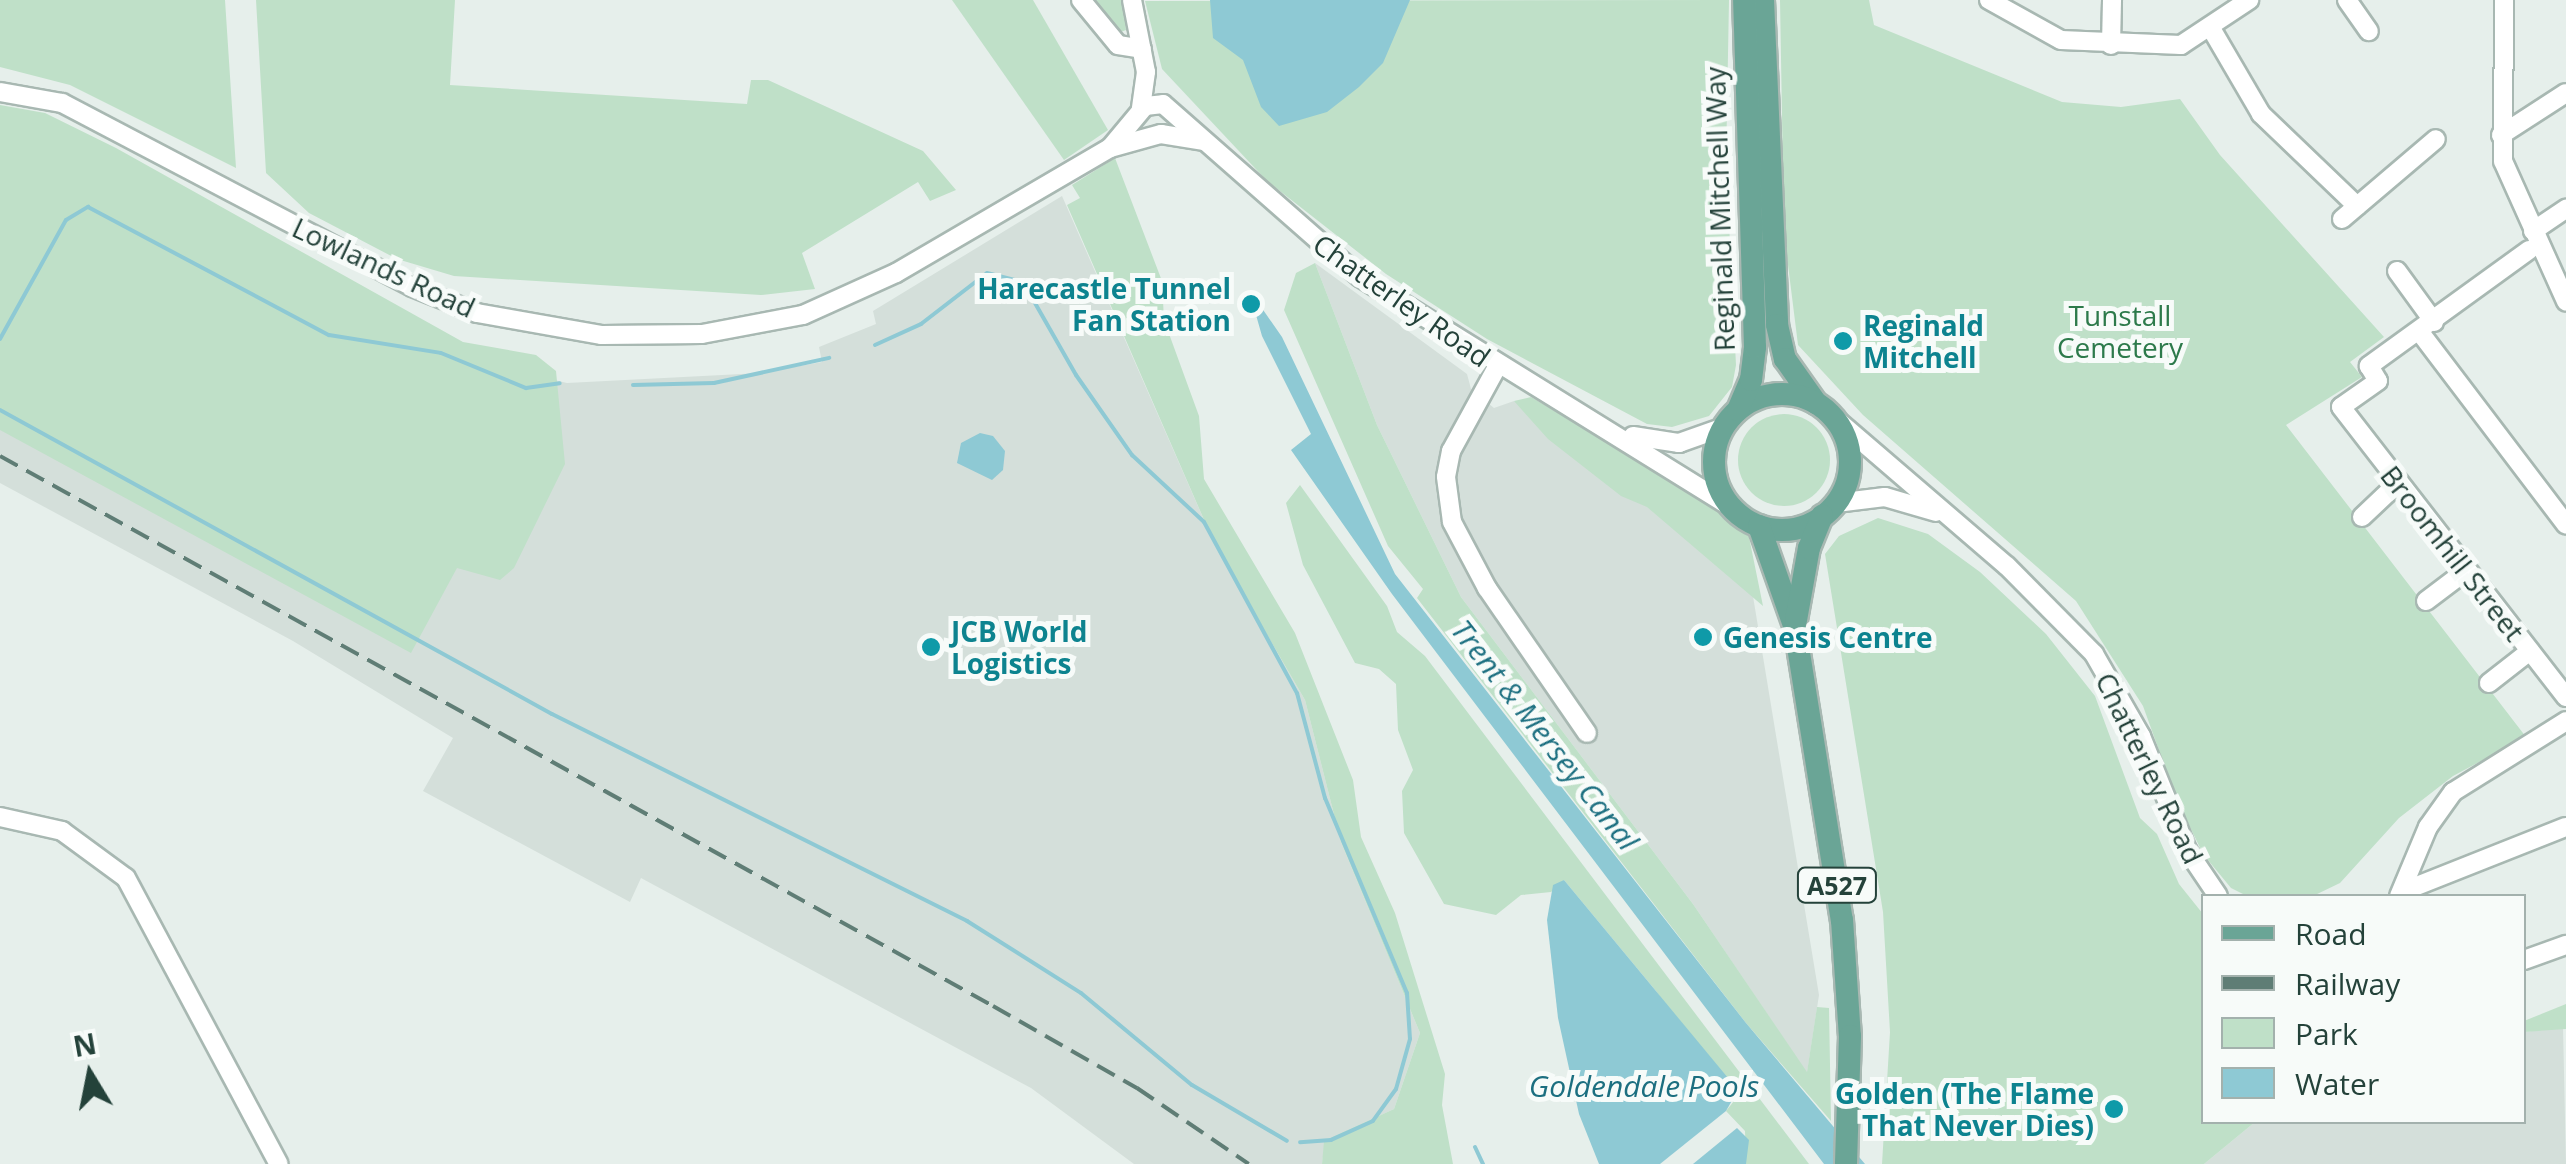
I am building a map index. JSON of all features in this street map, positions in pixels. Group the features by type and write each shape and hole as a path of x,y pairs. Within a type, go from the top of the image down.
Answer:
{"main road":[{"name":"Reginald Mitchell Way","path":"1730,420 1751,380 1754,347 1744,0"},
{"name":"Reginald Mitchell Way","path":"1763,0 1777,324 1785,359 1823,409"},
{"path":"1823,409 1769,396 1730,420 1714,464 1731,507 1759,526 1787,530 1829,510"},
{"name":"A527","path":"1795,628 1808,548 1829,510 1850,455 1823,409"},
{"name":"A527","path":"1759,526 1795,628 1842,920 1849,1133 1846,1164"}],"street":[{"path":"1082,0 1118,45 1142,50"},
{"path":"1132,0 1146,72 1140,113 1144,130 1204,141"},
{"path":"1989,0 2062,40 2111,45 2180,45 2212,30 2249,0"},
{"path":"2111,45 2112,0"},
{"path":"2347,0 2369,32"},
{"path":"2524,0 2504,6 2501,135 2507,181 2566,301"},
{"path":"2212,30 2262,114 2358,206"},
{"path":"1146,72 1168,110"},
{"name":"Lowlands Road","path":"0,92 62,103 412,287 477,313 602,335 702,334 819,310 896,273 1110,148 1157,134"},
{"path":"2501,135 2566,93"},
{"path":"1140,113 1152,102 1168,110"},
{"path":"1157,134 1168,110"},
{"name":"Chatterley Road","path":"1168,110 1360,276 1497,367 1618,433 1731,507"},
{"name":"Lowlands Road","path":"1110,148 1140,113"},
{"path":"2342,219 2436,140"},
{"path":"2533,231 2566,209"},
{"path":"2426,326 2529,250"},
{"path":"2397,272 2426,326 2566,525"},
{"name":"Broomhill Street","path":"2426,326 2369,366 2378,381 2341,407 2566,697"},
{"path":"1497,367 1452,451 1448,506 1487,588 1587,733"},
{"name":"Chatterley Road","path":"1823,409 2057,612 2094,654 2141,736 2188,850 2217,894"},
{"name":"Chatterley Road","path":"1618,433 1679,443 1730,420"},
{"path":"2362,517 2398,483"},
{"name":"Chatterley Road","path":"1829,510 1885,497 1950,519"},
{"path":"2426,602 2467,570"},
{"path":"2489,683 2530,651"},
{"path":"2402,894 2428,827 2454,792 2566,721"},
{"path":"0,817 62,831 126,878 279,1164"},
{"path":"2402,894 2566,827"},
{"path":"2526,959 2566,945"}],"shaded area":[{"path":"1062,196 1215,545 1305,700 1341,842 1420,1033 1394,1109 1325,1141 1322,1164 1134,1164 1031,1088 641,878 630,902 423,791 453,738 293,641 0,483 0,339 462,358 567,383 761,373 822,362 819,347 876,324 873,311"},
{"path":"1315,263 1467,374 1471,389 1494,408 1514,401 1659,486 1747,560 1819,995 1807,1073 1693,904 1461,597 1377,425"},
{"path":"2563,1027 2566,1164 2204,1164 2253,1124 2526,1124 2526,1032"}],"green space":[{"path":"0,0 225,0 236,168 70,85 0,67"},
{"path":"256,0 455,0 450,85 747,104 751,80 768,80 923,151 956,190 930,201 918,182 802,253 815,289 761,295 454,276 397,259 309,213 266,173"},
{"path":"952,0 1033,0 1108,130 1064,160"},
{"path":"1090,0 1124,0 1126,30 1118,33"},
{"path":"1729,0 1726,163 1736,365 1732,387 1709,416 1672,427 1647,424 1487,339 1386,274 1267,181 1162,69 1145,1"},
{"name":"Tunstall Cemetery","path":"1780,0 1869,0 1874,25 2062,102 2121,107 2180,99 2220,155 2384,337 2350,362 2362,377 2286,425 2526,737 2453,776 2399,818 2340,883 2317,894 2243,894 2231,888 2203,854 2177,800 2143,706 2076,601 1863,415 1798,345 1784,233"},
{"path":"0,105 45,113 116,148 463,342 536,355 556,371 565,464 514,568 500,580 457,568 411,653 0,430"},
{"path":"1115,158 1162,281 1164,320 1199,416 1204,479 1295,633 1353,780 1361,837 1395,913 1445,1074 1442,1105 1453,1164 1322,1164 1324,1141 1394,1109 1420,1033 1341,842 1305,700 1215,545 1067,205 1080,198 1072,185"},
{"path":"1315,263 1377,425 1461,597 1693,904 1807,1072 1817,1007 1829,1008 1831,1121 1746,1023 1417,598 1423,589 1388,546 1284,310 1296,273"},
{"path":"1531,397 1705,500 1749,537 1763,606 1647,507 1621,496 1548,439 1514,401"},
{"path":"1784,414 1802,418 1816,428 1826,442 1830,460 1826,478 1816,492 1802,502 1784,506 1766,502 1752,492 1742,478 1738,460 1742,442 1752,428 1766,418"},
{"path":"1300,485 1387,606 1397,632 1425,656 1809,1164 1746,1164 1745,1131 1726,1111 1734,1101 1656,991 1564,880 1551,892 1521,895 1496,915 1444,904 1404,833 1402,791 1413,770 1398,730 1396,684 1379,669 1355,663 1303,565 1286,503"},
{"path":"1878,518 1928,534 1980,572 2046,634 2095,696 2140,818 2157,834 2179,884 2201,912 2201,1124 2253,1124 2204,1164 1882,1164 1890,1032 1883,912 1825,554 1839,536"},
{"path":"2566,1004 2566,1029 2526,1032 2526,1020"}],"water":[{"path":"1210,0 1410,0 1383,63 1359,87 1327,112 1279,126 1261,107 1243,60 1213,38"},
{"path":"1259,304 1282,337 1395,574 1746,1023 1865,1164 1824,1164 1392,594 1291,450 1311,434 1262,336 1254,308"},
{"path":"980,433 993,436 1005,451 1003,470 992,480 957,463 961,443"},
{"name":"Goldendale Pools","path":"1564,880 1738,1090 1726,1111 1660,1164 1599,1164 1579,1114 1558,1018 1547,920 1553,885"},
{"name":"Goldendale Pools","path":"1737,1128 1749,1140 1746,1164 1693,1164"}],"waterway":[{"path":"0,339 66,220 88,207 329,335 441,353 526,388 560,383"},
{"path":"875,345 921,324 987,273 1023,282 1076,375 1132,455 1204,522 1297,693 1325,798 1407,993 1410,1039 1396,1089 1373,1121 1331,1140 1300,1142"},
{"path":"633,385 714,383 829,358"},
{"path":"0,410 552,714 967,921 1081,993 1192,1085 1287,1141"},
{"path":"1475,1147 1483,1164"}],"railway":[{"path":"0,456 993,1006 1137,1088 1249,1164"}],"place":[{"name":"Harecastle Tunnel Fan Station","path":"1251,304"},
{"name":"Reginald Mitchell","path":"1843,341"},
{"name":"Genesis Centre","path":"1703,637"},
{"name":"JCB World Logistics","path":"931,647"},
{"name":"Golden (The Flame That Never Dies)","path":"2114,1109"}],"water label":[{"name":"Trent & Mersey Canal","path":"1545,735"}]}
